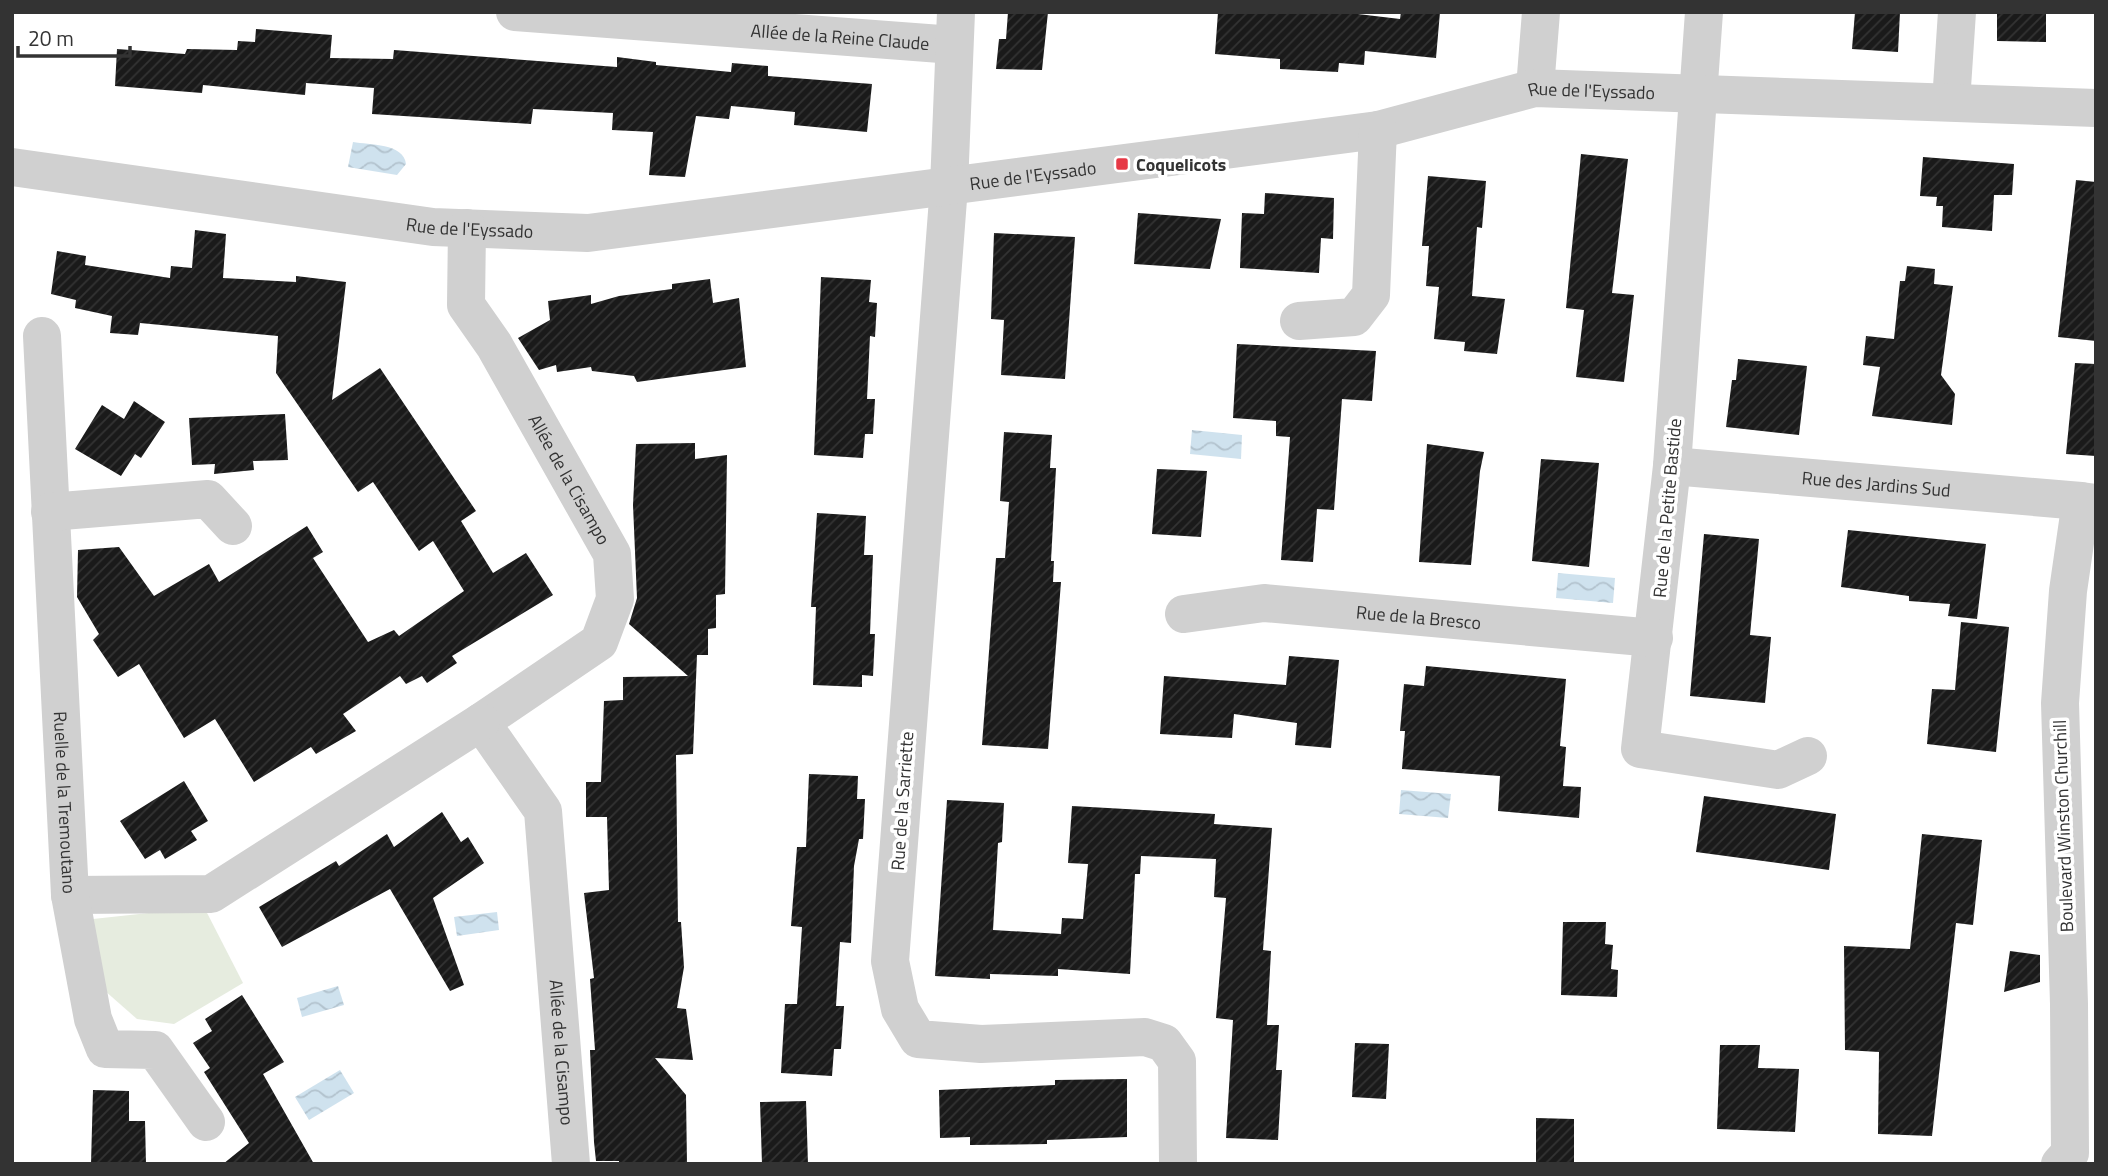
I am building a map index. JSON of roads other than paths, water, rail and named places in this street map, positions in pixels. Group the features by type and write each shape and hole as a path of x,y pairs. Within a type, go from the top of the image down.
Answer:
{"street":[{"name":"Allée de la Reine Claude","path":"515,12 955,29"},
{"path":"1535,88 1541,12"},
{"name":"Rue de la Petite Bastide","path":"1704,12 1672,466 1640,749 1778,769 1808,756"},
{"path":"1951,102 1957,12"},
{"path":"949,186 955,29"},
{"name":"Rue de l'Eyssado","path":"12,167 433,227 588,233 1378,130 1535,88 2096,108"},
{"path":"1299,321 1354,317 1371,295 1378,130"},
{"name":"Rue de la Sarriette","path":"949,186 890,961 900,1009 918,1039 981,1044 1145,1037 1164,1043 1177,1061 1178,1164"},
{"name":"Allée de la Cisampo","path":"467,228 467,306 494,345 612,554 615,599 599,642 481,722 543,811 571,1164"},
{"name":"Ruelle de la Tremoutano","path":"41,336 70,895 211,894 481,722"},
{"name":"Rue des Jardins Sud","path":"1672,466 2088,502"},
{"path":"50,512 208,499 233,526"},
{"name":"Boulevard Winston Churchill","path":"2060,1164 2070,1153 2070,1139 2060,703 2068,591 2088,502"},
{"name":"Rue de la Bresco","path":"1184,614 1264,603 1654,638"},
{"path":"70,895 93,1018 106,1049 155,1050 206,1122"}],"water":[{"path":"353,142 393,149 404,157 406,164 397,175 348,167"},
{"path":"1192,430 1242,435 1241,459 1190,454"},
{"path":"1558,573 1615,578 1613,603 1556,598"},
{"path":"1401,790 1451,794 1448,818 1399,814"},
{"path":"497,912 499,930 457,936 454,917"},
{"path":"338,986 344,1005 302,1017 297,998"},
{"path":"340,1070 354,1093 309,1120 295,1097"}],"place":[{"name":"Coquelicots","path":"1122,164"}]}
